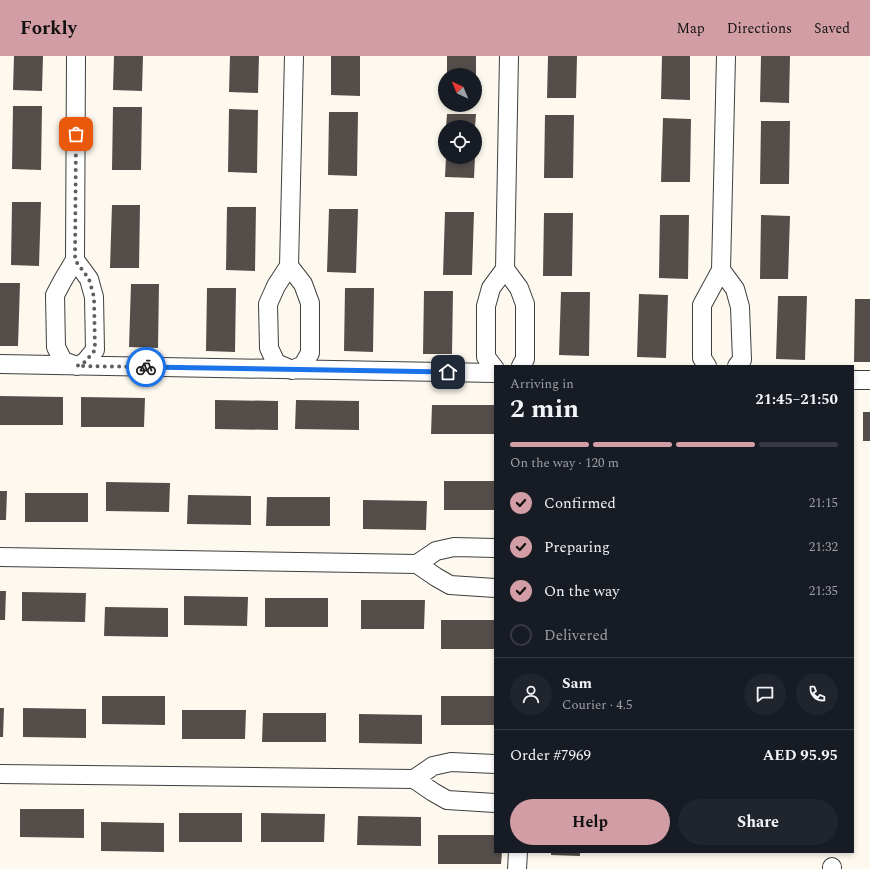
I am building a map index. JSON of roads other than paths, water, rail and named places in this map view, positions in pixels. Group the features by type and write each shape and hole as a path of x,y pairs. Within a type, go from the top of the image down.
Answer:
{"street":[{"path":"75,260 89,279 94,297 95,350 85,362 77,366 63,361 56,347 55,295 62,280 75,260 76,56"},
{"path":"290,266 303,284 310,303 310,353 303,365 292,370 276,363 269,348 268,304 276,286 290,266 294,56"},
{"path":"494,368 486,357 486,306 491,288 505,269 509,56"},
{"path":"706,365 702,358 702,305 721,270 726,56"},
{"path":"505,269 519,288 525,304 525,359 522,365"},
{"path":"721,270 735,289 740,307 742,360 738,365"},
{"path":"0,364 494,373"},
{"path":"854,380 870,380"},
{"path":"417,564 436,551 454,547 494,548"},
{"path":"0,557 417,564 450,585 494,588"},
{"path":"0,774 414,779 433,766 451,762 494,764"},
{"path":"414,779 432,792 447,800 494,803"},
{"path":"518,853 518,869"}]}
